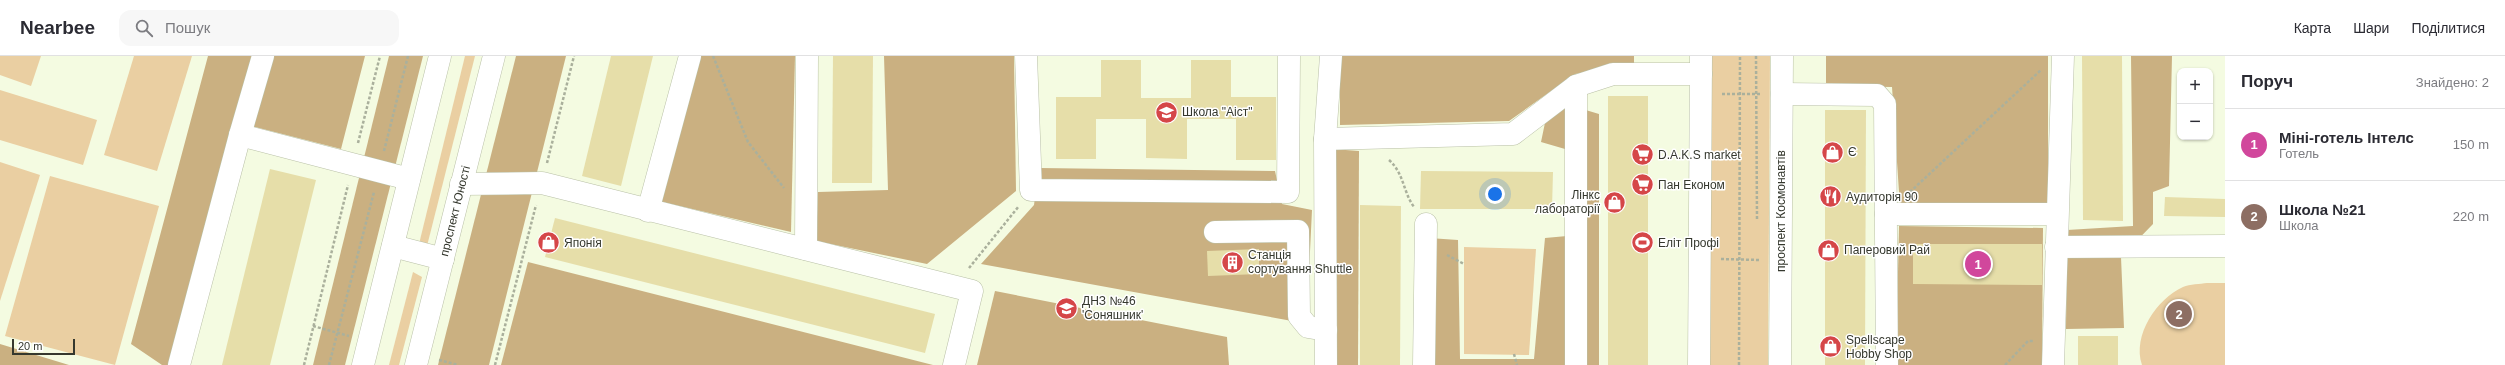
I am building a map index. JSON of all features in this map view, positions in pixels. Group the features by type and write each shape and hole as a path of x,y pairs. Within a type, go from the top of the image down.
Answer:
{"main road":[{"path":"179,365 240,135 263,56"},
{"path":"363,365 440,56"},
{"name":"проспект Юності","path":"424,361 443,259 494,56"},
{"path":"648,211 690,56"},
{"path":"806,248 807,56"},
{"path":"1026,56 1031,190 1288,192 1289,56"},
{"path":"1326,365 1325,139 1331,56"},
{"name":"проспект Космонавтів","path":"1780,365 1782,56"},
{"path":"2053,365 2057,214 2054,61"},
{"path":"1325,139 1513,134 1576,86 1613,74 1701,75 1698,365"},
{"path":"1576,86 1576,365"},
{"path":"1782,94 1878,95 1885,104 1887,365"},
{"path":"240,135 380,170 409,179"},
{"path":"461,184 542,183 648,211 806,248 972,291 954,365"},
{"path":"1886,214 2057,214"},
{"path":"1424,365 1426,224"},
{"path":"1215,232 1298,231 1299,316 1308,327 1326,330"},
{"path":"393,246 443,259"},
{"path":"2056,248 2225,246"}],"path":[{"path":"304,365 380,56"},
{"path":"329,365 408,56"},
{"path":"495,365 574,56"},
{"path":"713,56 748,142 806,215"},
{"path":"1739,365 1740,56"},
{"path":"1756,56 1755,94 1757,220"},
{"path":"1886,214 2054,61"},
{"path":"1701,75 1739,94 1782,94"},
{"path":"1363,138 1398,168 1410,202 1426,224"},
{"path":"956,287 1031,190"},
{"path":"1758,252 1758,267"},
{"path":"1699,259 1781,260"},
{"path":"313,326 355,338"},
{"path":"2005,365 2028,341 2054,340"},
{"path":"1514,354 1517,365"},
{"path":"424,361 458,365"}],"shaded area":[{"path":"0,56 41,56 31,86 0,75"},
{"path":"134,56 192,56 157,171 104,155"},
{"path":"208,56 365,56 341,149 251,126 170,365 162,365 131,344"},
{"path":"389,56 423,56 345,365 313,365"},
{"path":"465,56 475,56 427,246 419,244"},
{"path":"516,56 566,56 489,365 438,365"},
{"path":"698,56 795,56 791,232 658,201"},
{"path":"884,56 1014,56 1016,191 927,264 816,241 818,192 888,190"},
{"path":"1340,56 1634,56 1634,66 1575,74 1509,121 1340,125"},
{"path":"1711,56 1770,56 1768,365 1709,365"},
{"path":"1826,56 2048,56 2048,205 1900,207 1892,87 1826,86"},
{"path":"2131,56 2172,56 2169,186 2153,192 2153,224 2121,257 2124,328 2066,329 2067,230 2133,226"},
{"path":"0,90 97,120 83,165 0,140"},
{"path":"1569,105 1599,114 1599,365 1428,365 1429,238 1458,240 1460,359 1534,359 1545,238 1567,236 1565,149 1541,142 1546,118"},
{"path":"1332,149 1359,151 1358,365 1333,365"},
{"path":"0,162 40,175 0,301"},
{"path":"1039,168 1275,171 1282,204 1312,210 1308,293 1292,321 981,264 1034,205"},
{"path":"50,176 159,206 115,365 5,336"},
{"path":"1899,226 2043,228 2042,365 1896,365"},
{"path":"1464,247 1536,249 1529,355 1464,354"},
{"path":"528,262 933,365 501,365"},
{"path":"413,272 422,277 399,365 389,365"},
{"path":"2207,283 2225,283 2225,365 2142,365 2140,354 2144,330 2156,309 2164,300 2183,287"},
{"name":"ДНЗ №46 'Соняшник'","path":"995,291 1227,337 1229,365 977,365"},
{"path":"0,344 69,365 0,365"}],"building":[{"path":"611,56 653,56 621,186 582,176"},
{"path":"833,56 873,56 872,183 832,183"},
{"path":"2082,56 2122,56 2123,221 2083,220"},
{"path":"1101,60 1141,60 1141,98 1191,98 1191,60 1231,60 1231,97 1276,97 1276,160 1236,160 1236,119 1187,119 1187,159 1146,158 1146,119 1096,119 1096,159 1056,159 1056,97 1101,97"},
{"path":"1608,96 1648,96 1648,365 1608,365"},
{"path":"1825,110 1866,110 1865,365 1825,365"},
{"path":"270,169 316,180 270,365 222,365"},
{"path":"1421,171 1553,172 1552,209 1420,209"},
{"path":"2165,197 2225,199 2225,217 2164,216"},
{"path":"1360,205 1401,206 1400,365 1360,365"},
{"path":"555,218 935,314 925,353 545,257"},
{"path":"1913,244 2042,244 2042,285 1913,284"},
{"name":"Станція сортування Shuttle","path":"1259,249 1259,274 1208,276 1207,251"},
{"path":"2078,336 2118,336 2118,365 2078,365"}],"place":[{"name":"Школа \"Аіст\"","path":"1166,112"},
{"name":"Є","path":"1832,152"},
{"name":"D.A.K.S market","path":"1642,155"},
{"name":"Пан Економ","path":"1642,185"},
{"name":"Аудиторія 90","path":"1830,197"},
{"name":"Лінкс лабораторії","path":"1615,202"},
{"name":"Японія","path":"548,243"},
{"name":"Еліт Профі","path":"1642,243"},
{"name":"Паперовий Рай","path":"1828,250"},
{"name":"Станція сортування Shuttle","path":"1233,262"},
{"name":"Міні-готель Інтелс","path":"1978,264"},
{"name":"ДНЗ №46 'Соняшник'","path":"1067,308"},
{"name":"Школа №21","path":"2179,314"},
{"name":"Spellscape Hobby Shop","path":"1830,347"}]}
